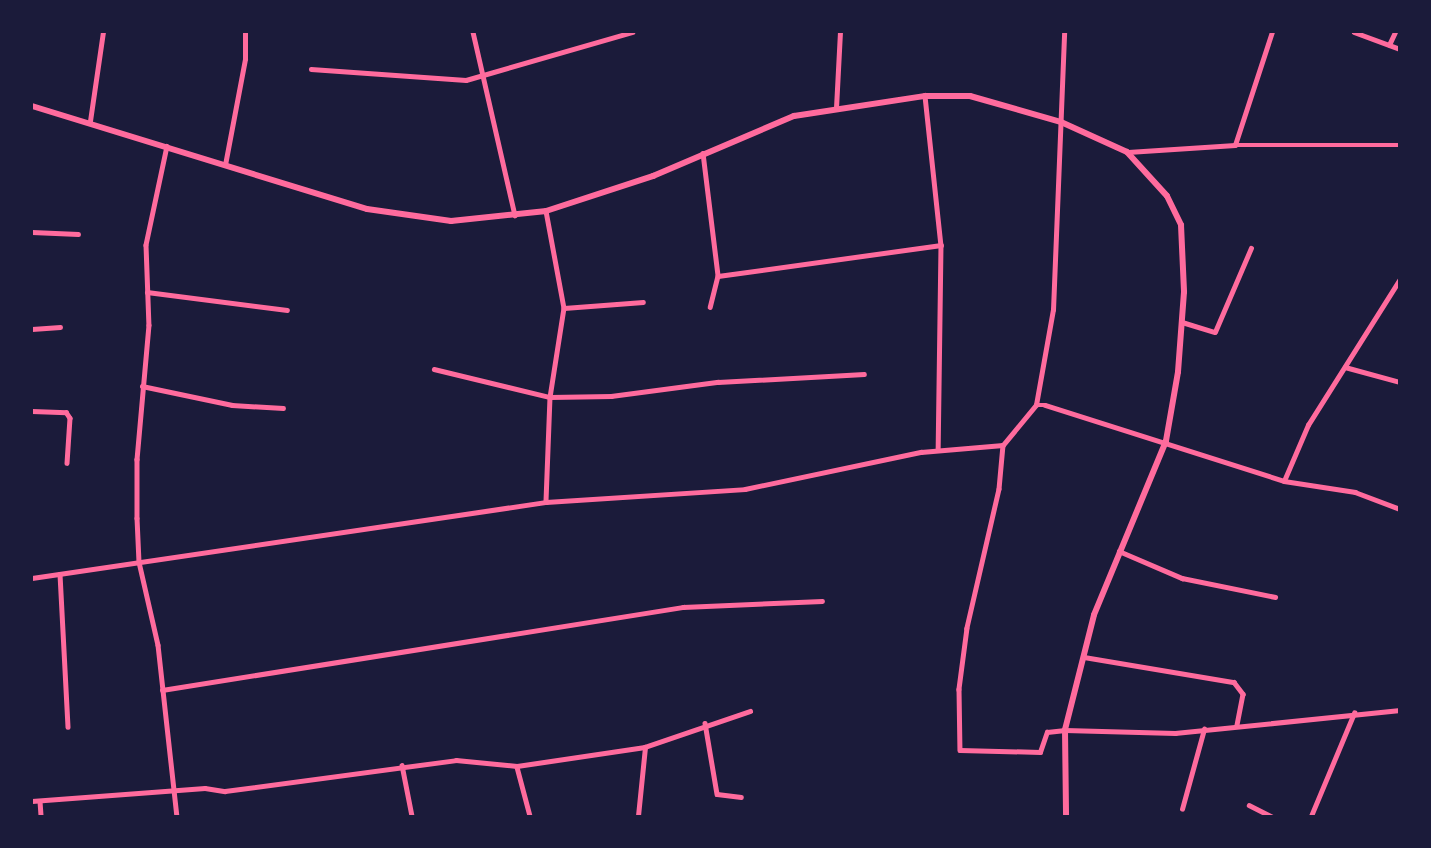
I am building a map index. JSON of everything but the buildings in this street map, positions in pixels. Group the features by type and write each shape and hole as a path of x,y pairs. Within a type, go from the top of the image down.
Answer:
{"main road":[{"path":"32,106 90,121 356,205 423,219 515,216 546,211 653,176 702,152 794,116 925,96 962,94 1060,122 1127,152 1167,196 1181,225 1184,249 1181,322 1166,441 1118,550 1094,615 1065,730 1066,817"}],"street":[{"path":"90,121 103,32"},
{"path":"225,164 245,59 245,32"},
{"path":"473,32 515,216"},
{"path":"311,69 457,80 632,32"},
{"path":"836,108 840,32"},
{"path":"1063,32 1053,310 1036,405 1003,445 999,489 967,628 959,689 960,750 1040,752 1047,732 1065,730 1141,735 1399,710"},
{"path":"1235,145 1272,32"},
{"path":"1354,32 1399,49"},
{"path":"1389,45 1395,32"},
{"path":"925,96 941,245 938,450"},
{"path":"167,145 146,245 149,325 137,459 139,562 158,645 177,817"},
{"path":"1127,152 1235,145 1399,145"},
{"path":"702,152 718,276 710,307"},
{"path":"546,211 564,308 550,397 546,502"},
{"path":"32,232 78,234"},
{"path":"718,276 941,245"},
{"path":"1181,322 1215,332 1251,248"},
{"path":"1284,481 1308,425 1399,279"},
{"path":"147,292 287,310"},
{"path":"564,308 643,302"},
{"path":"32,329 60,327"},
{"path":"1345,367 1399,382"},
{"path":"434,369 550,397 611,397 718,382 864,374"},
{"path":"142,386 232,405 283,408"},
{"path":"1036,405 1060,406 1284,481 1355,492 1399,509"},
{"path":"32,411 65,412 70,418 67,463"},
{"path":"32,578 546,502 745,489 938,450 1003,445"},
{"path":"1118,550 1182,578 1275,597"},
{"path":"60,573 68,727"},
{"path":"162,690 683,607 822,601"},
{"path":"1084,657 1234,682 1244,694 1237,725"},
{"path":"32,802 225,791 402,765 456,760 517,766 645,747 705,723 750,710"},
{"path":"1311,817 1354,713"},
{"path":"705,723 715,790 721,796 741,797"},
{"path":"1182,809 1204,729"},
{"path":"638,817 645,747"},
{"path":"402,765 412,817"},
{"path":"517,766 530,817"},
{"path":"40,801 41,817"},
{"path":"1248,805 1271,817"}]}
